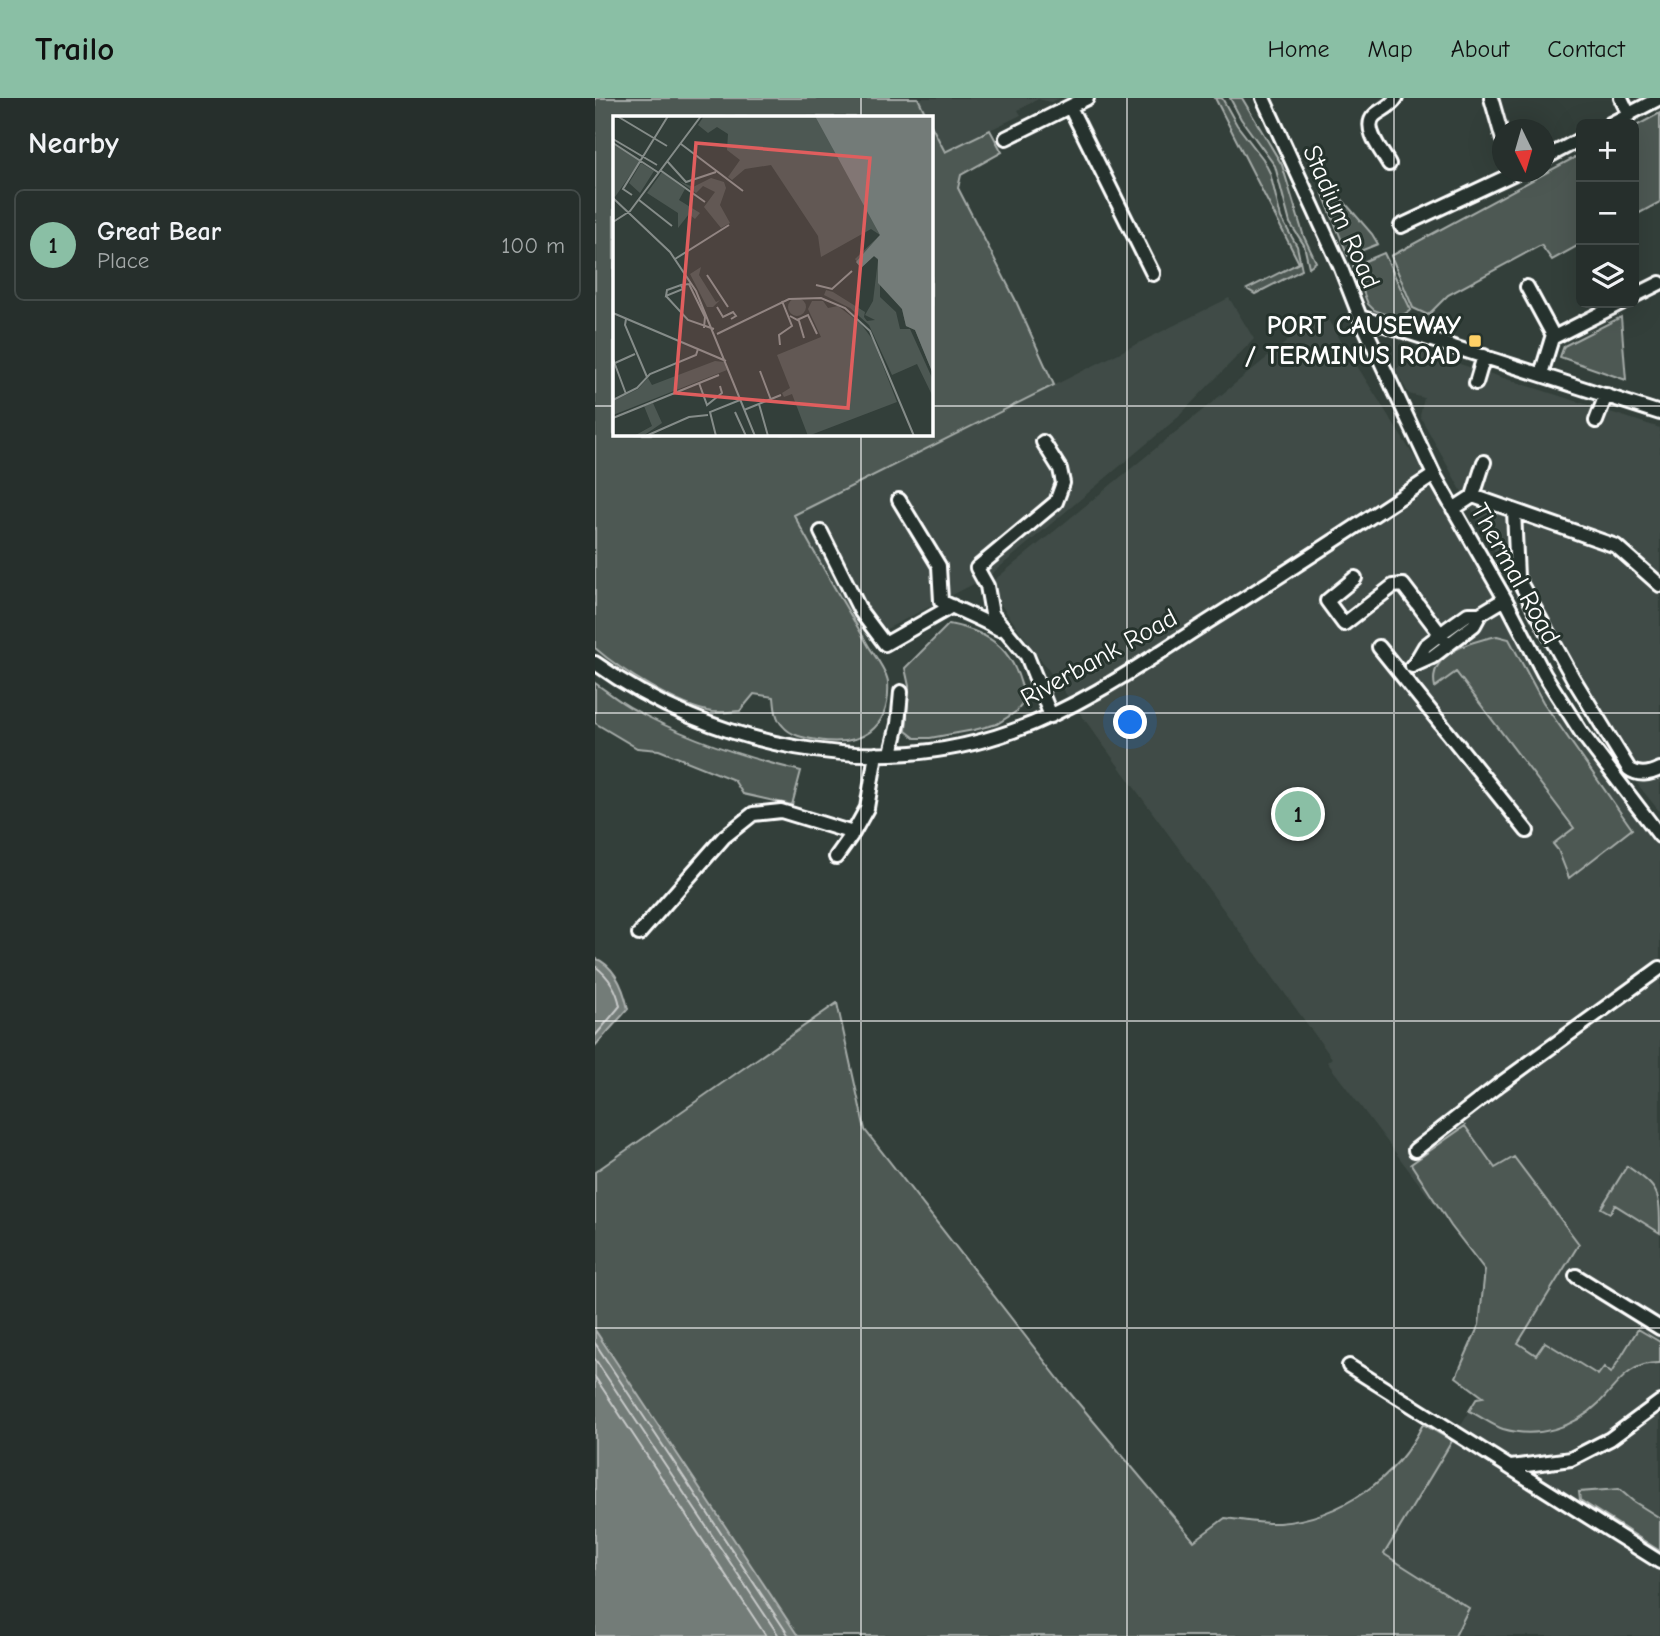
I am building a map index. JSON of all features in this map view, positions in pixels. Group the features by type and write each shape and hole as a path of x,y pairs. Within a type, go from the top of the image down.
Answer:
{"street":[{"path":"1006,138 1087,98"},
{"name":"Stadium Road","path":"1263,98 1361,317"},
{"path":"1389,164 1370,129 1370,121 1390,107 1396,98"},
{"path":"1491,98 1497,119"},
{"path":"1621,98 1629,115"},
{"path":"1621,119 1660,98"},
{"path":"1070,107 1153,274"},
{"path":"1555,153 1576,142"},
{"path":"1401,226 1492,181"},
{"path":"1639,294 1660,283"},
{"path":"1527,287 1554,337"},
{"path":"1541,374 1552,338 1611,308"},
{"path":"1361,317 1660,413"},
{"name":"Thermal Road","path":"1361,317 1434,475 1505,599 1544,674 1581,732 1660,836"},
{"path":"1476,383 1484,356"},
{"path":"1596,421 1606,395"},
{"path":"1043,442 1060,469 1063,484 1056,502 977,568 987,586 992,614 1027,656 1051,716"},
{"path":"1453,509 1473,496 1484,462"},
{"name":"Riverbank Road","path":"595,663 665,706 739,733 814,751 876,754 942,748 975,741 1011,732 1051,716 1112,683 1434,475"},
{"path":"1473,496 1616,546 1660,585"},
{"path":"899,500 939,566 941,600 1009,634"},
{"path":"1514,511 1517,577 1573,678 1629,769 1639,774 1660,769"},
{"path":"821,533 861,612 885,644 952,606"},
{"path":"1355,578 1327,601 1344,624 1393,586 1403,585 1444,639"},
{"path":"1401,674 1415,663 1425,646 1444,639 1468,614 1480,614 1505,599"},
{"path":"1379,647 1527,831"},
{"path":"891,753 898,724 901,692"},
{"path":"836,857 867,808 876,754"},
{"path":"639,934 724,837 753,814 781,811 853,833"},
{"path":"1415,1150 1500,1084 1660,968"},
{"path":"1576,1276 1660,1328"},
{"path":"1349,1366 1660,1562"},
{"path":"1511,1468 1571,1459 1610,1439 1660,1402"}],"shaded area":[{"path":"595,98 918,98 927,116 613,116 613,436 933,436 933,129 945,152 990,130 1002,152 961,175 958,188 1015,299 1054,385 794,515 883,668 888,682 888,699 878,723 870,732 847,741 808,738 794,734 780,723 774,697 754,694 740,711 715,712 699,709 651,686 619,667 595,648"},
{"path":"918,98 1060,98 1051,102 1038,99 1018,110 1021,115 944,152 933,129 933,116 927,116"},
{"path":"1215,98 1222,98 1237,125 1263,159 1270,173 1281,218 1297,246 1302,270 1255,294 1247,289 1299,263"},
{"path":"1230,98 1242,98 1282,165 1304,237 1316,262 1309,267 1304,245 1290,223 1275,166 1241,119"},
{"path":"1660,113 1660,202 1639,213 1639,182 1639,124"},
{"path":"1576,157 1576,247 1552,260 1541,245 1448,295 1428,315 1413,308 1391,256 1529,182 1555,182 1555,168"},
{"path":"1333,189 1378,244 1348,256 1323,194"},
{"path":"1384,253 1411,310 1403,315 1401,320 1374,310 1368,304 1353,266"},
{"path":"1229,298 1254,339 1176,419 989,576 865,640 794,515"},
{"path":"1323,312 1660,847 1660,1636 1455,1636 1469,1608 1384,1554 1477,1398 1485,1398 1579,1244 1451,1226 1327,1062 1332,1058 987,586"},
{"path":"1621,317 1626,380 1560,357 1564,346"},
{"path":"1419,351 1660,428 1660,812 1593,729 1420,416 1424,398 1409,394 1395,370"},
{"path":"949,624 979,633 1001,648 1016,670 1025,700 1017,711 997,724 930,738 915,738 906,731 909,686 905,668"},
{"path":"1497,636 1509,639 1543,702 1632,829 1569,878 1553,844 1574,828 1456,672 1435,687 1434,675 1445,657 1465,645"},
{"path":"595,683 630,707 675,730 758,760 801,771 792,805 743,794 734,780 659,750 637,748 595,723"},
{"path":"837,1003 865,1130 1064,1386 1194,1541 1225,1518 1279,1523 1302,1520 1345,1504 1382,1478 1398,1462 1423,1424 1452,1441 1384,1554 1469,1608 1455,1636 673,1636 595,1420 595,1172"},
{"path":"1465,1126 1495,1168 1514,1157 1579,1244 1518,1343 1536,1355 1545,1342 1598,1375 1604,1367 1611,1373 1638,1329 1660,1342 1660,1363 1632,1370 1589,1412 1567,1425 1529,1433 1503,1429 1469,1411 1477,1398 1483,1397 1456,1377 1479,1325 1485,1270 1451,1226 1411,1164"},
{"path":"1627,1166 1646,1180 1656,1192 1660,1233 1615,1205 1610,1213 1601,1208"},
{"path":"1619,1489 1660,1518 1660,1551 1580,1500 1579,1492"}],"water":[{"path":"595,958 613,973 628,1009 595,1046"},
{"path":"595,1330 798,1636 595,1636"}],"place":[{"name":"PORT CAUSEWAY / TERMINUS ROAD","path":"1475,341"},
{"name":"Great Bear","path":"1298,814"}]}
